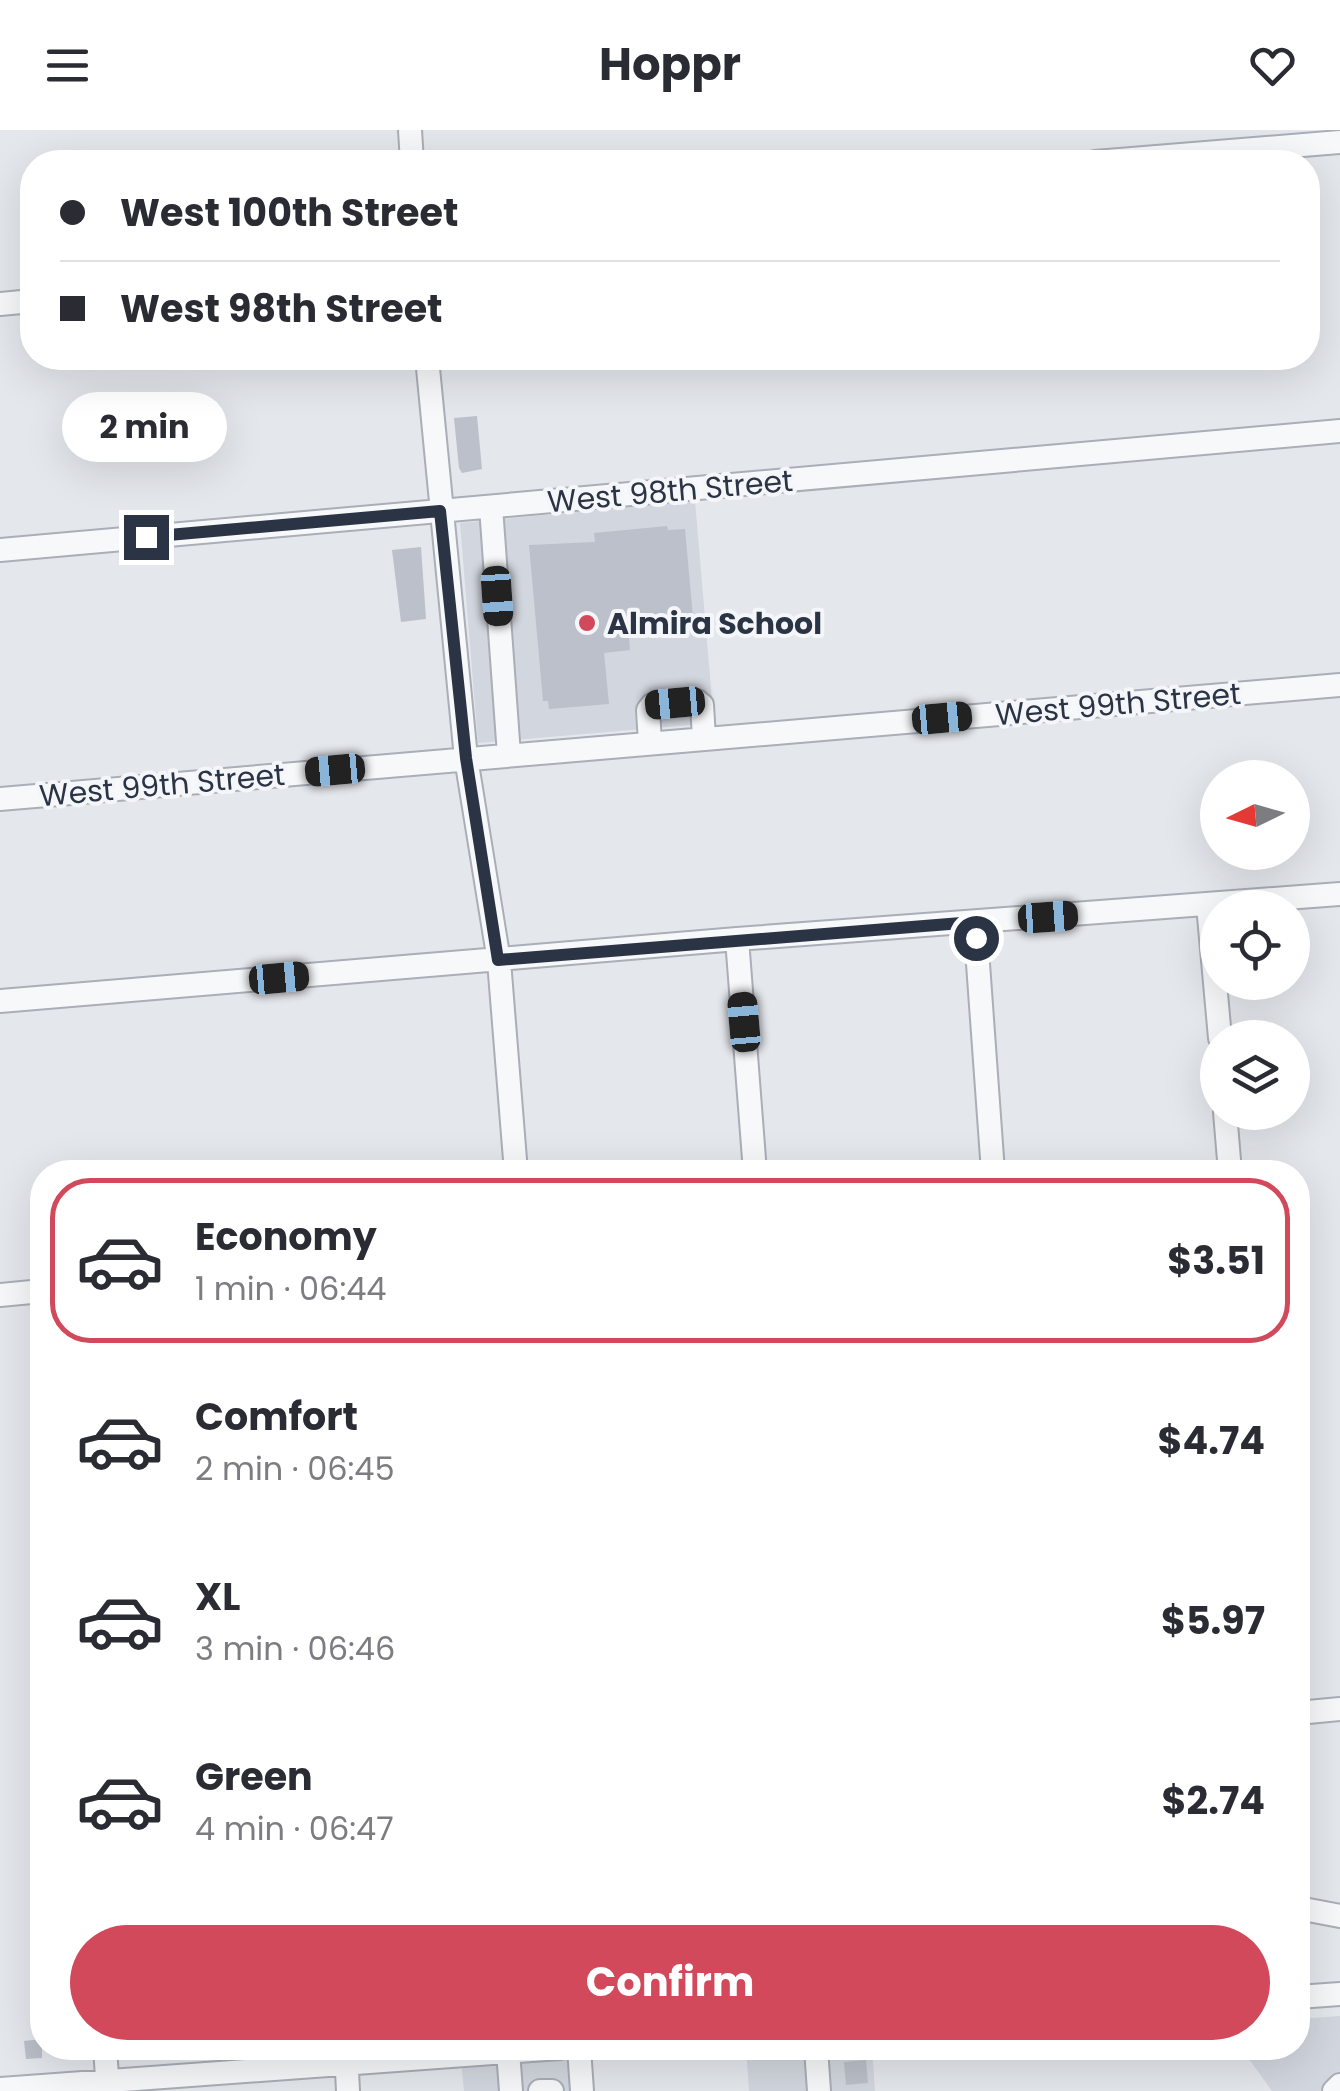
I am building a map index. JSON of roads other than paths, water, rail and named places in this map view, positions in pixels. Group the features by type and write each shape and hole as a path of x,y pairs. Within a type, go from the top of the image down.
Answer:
{"street":[{"path":"1242,150 1340,142"},
{"path":"428,370 466,758 498,960 515,1160"},
{"name":"West 98th Street","path":"0,550 1340,431"},
{"path":"491,507 509,754"},
{"name":"West 99th Street","path":"0,799 1340,685"},
{"path":"650,743 648,710 652,705 697,701 702,705 704,738"},
{"path":"1310,896 1340,894"},
{"path":"0,1000 737,939 1200,906"},
{"path":"974,922 992,1160"},
{"path":"737,939 754,1160"},
{"path":"1226,1130 1229,1160"},
{"path":"0,1295 30,1292"},
{"path":"1310,1712 1340,1709"},
{"path":"1310,1910 1340,1916"},
{"path":"1310,1996 1340,1994"},
{"path":"106,2060 108,2086"},
{"path":"0,2089 108,2086 308,2060"},
{"path":"346,2060 348,2091"},
{"path":"509,2060 511,2091"},
{"path":"579,2060 582,2091"},
{"path":"817,2060 818,2091"},
{"path":"1334,2091 1340,2085"},
{"path":"540,2091 552,2091"}],"place":[{"name":"Almira School","path":"587,623"}]}
